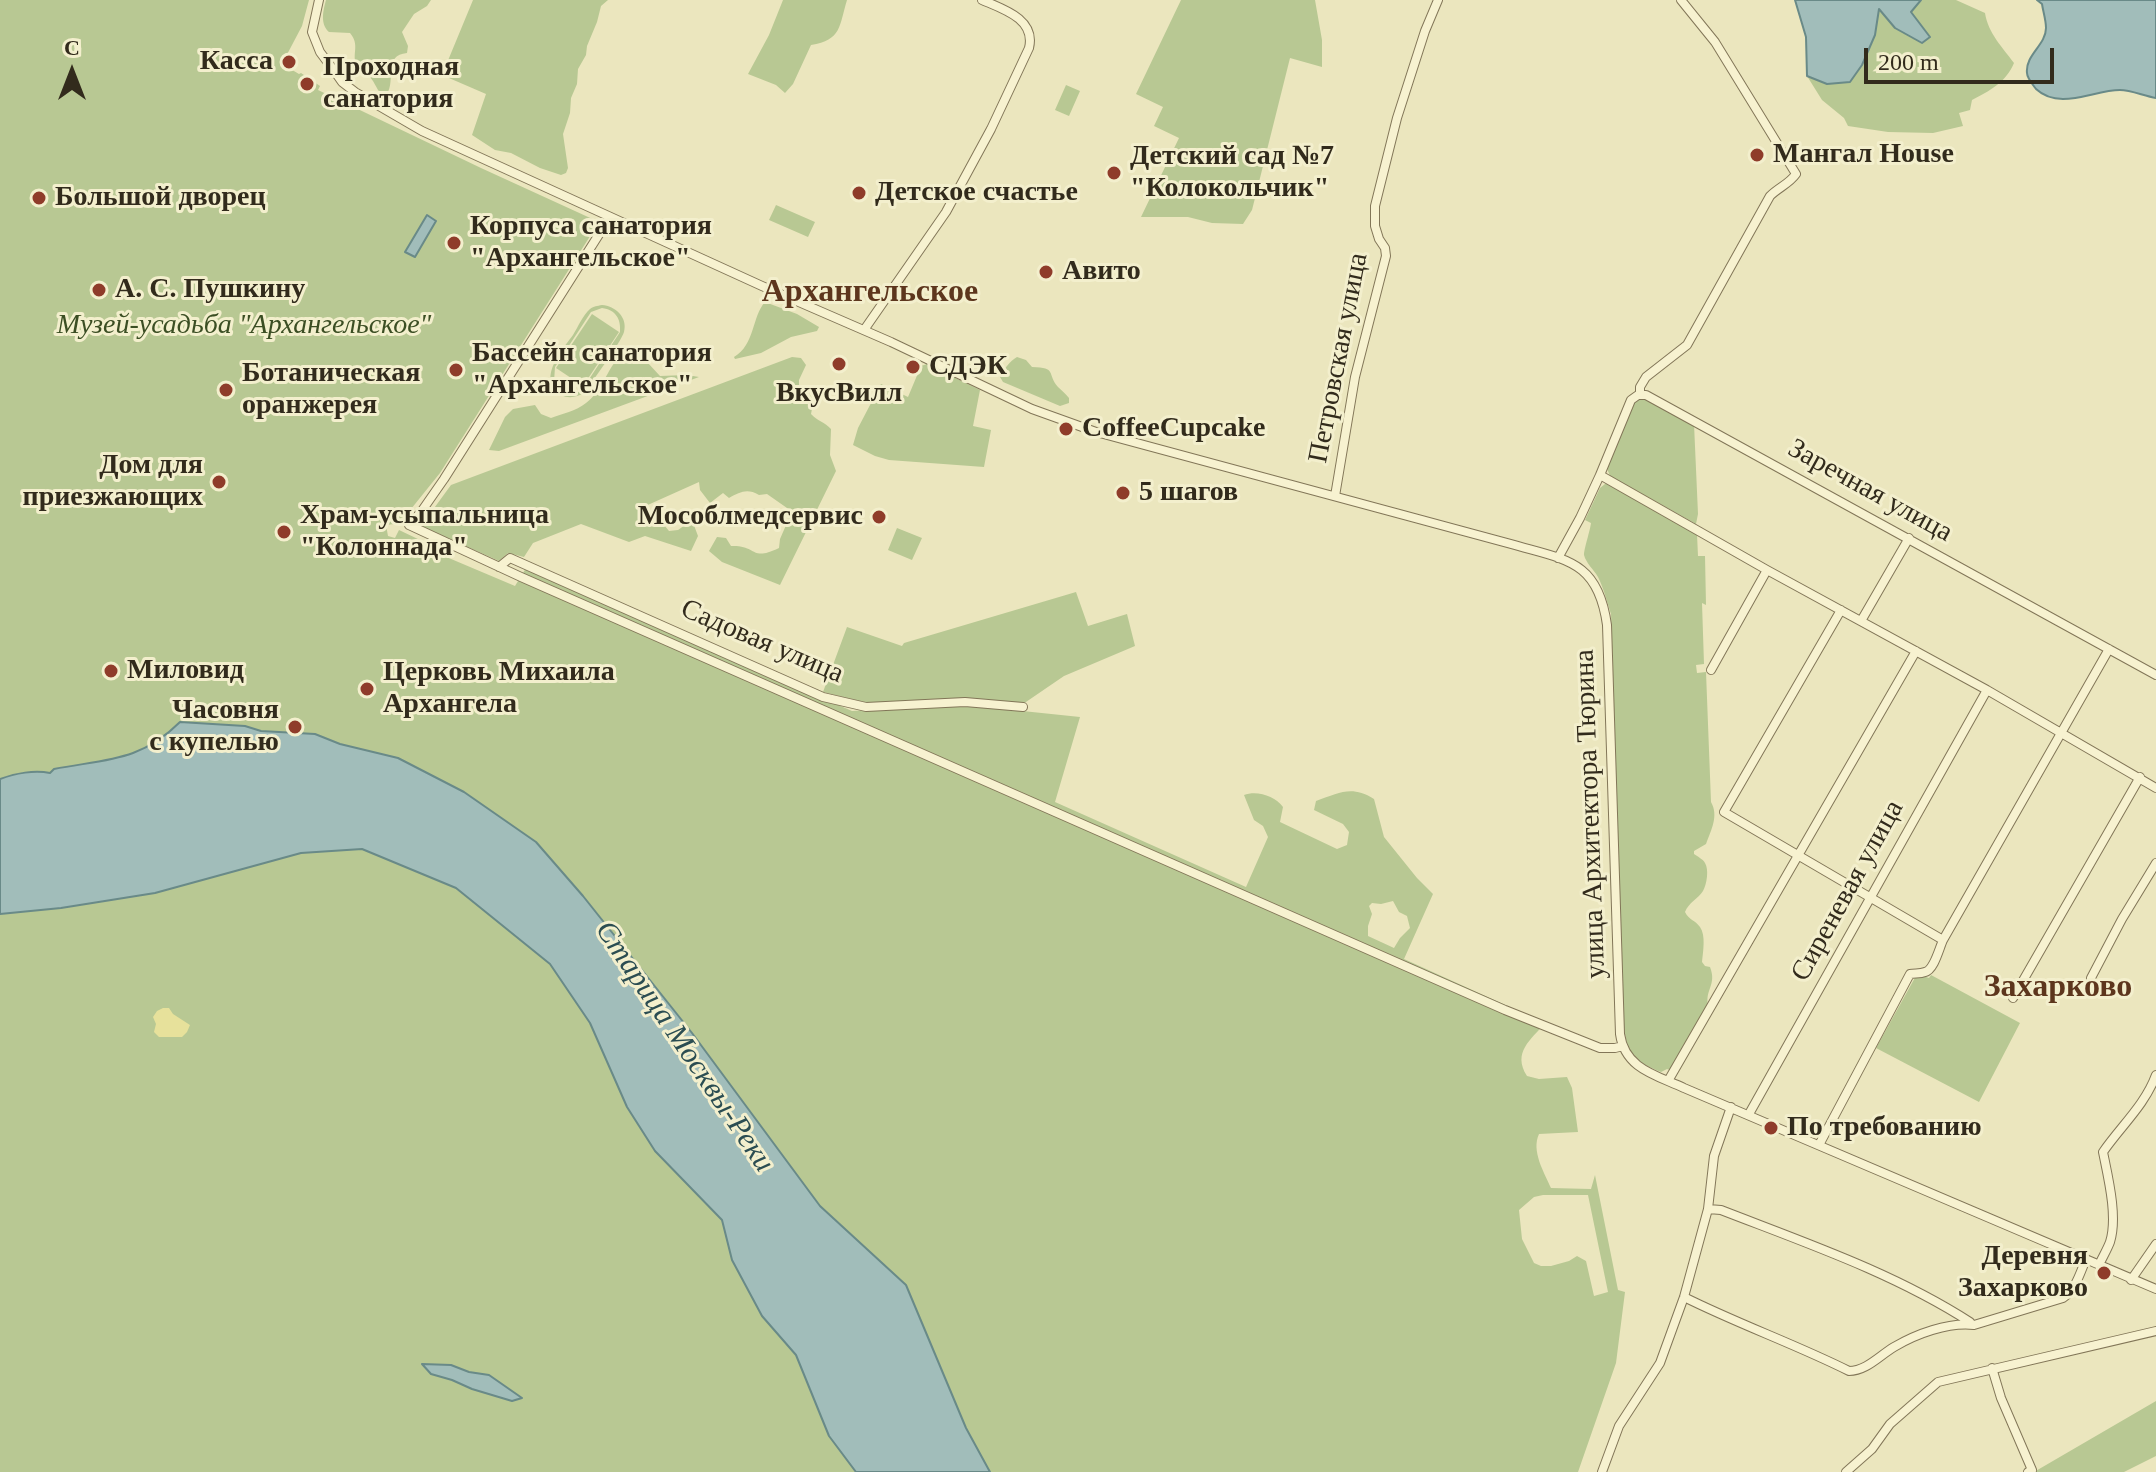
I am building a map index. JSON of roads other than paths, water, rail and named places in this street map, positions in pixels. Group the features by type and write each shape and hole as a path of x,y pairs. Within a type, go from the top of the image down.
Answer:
{"street":[{"name":"улица Архитектора Тюрина","path":"319,0 312,32 320,52 342,82 376,105 422,131 1011,399 1124,440 1576,564 1590,576 1601,595 1605,613 1623,1046"},
{"path":"864,330 946,212 991,129 1029,48 1030,35 1023,22 982,0"},
{"name":"Петровская улица","path":"1335,496 1355,377 1386,256 1375,226 1375,206 1397,118 1438,0"},
{"path":"1558,558 1600,475 1631,400 1640,395 1640,387 1646,377 1687,345 1764,206 1776,190 1790,182 1796,174 1715,42 1681,0"},
{"path":"610,217 444,479 409,525 1505,1010 1600,1048 1623,1046 1634,1063 1668,1081 2156,1289"},
{"name":"Заречная улица","path":"1640,395 1646,395 1722,435 2156,675"},
{"path":"1600,475 1987,690 2156,788"},
{"path":"1861,621 1909,538"},
{"name":"Садовая улица","path":"499,567 510,558 823,697 866,707 965,702 1023,707"},
{"path":"1711,670 1767,570"},
{"path":"1841,610 1724,812 1943,940"},
{"path":"1819,1145 1910,974 1930,969 1943,940 2109,649"},
{"path":"1668,1081 1916,651"},
{"name":"Сиреневая улица","path":"1749,1114 1987,690"},
{"path":"2013,998 2140,777"},
{"path":"2091,978 2156,863"},
{"path":"2099,1265 2112,1232 2112,1193 2103,1152 2152,1087 2156,1075"},
{"path":"1602,1472 1619,1426 1660,1363 1684,1297 1708,1209 1714,1156 1731,1107"},
{"path":"1708,1209 1721,1210 1818,1246 1888,1278 1974,1325"},
{"path":"2131,1280 2156,1244"},
{"path":"1684,1297 1849,1371 1863,1369 1912,1338 1963,1324 1974,1325 2063,1298 2076,1283 2086,1259"},
{"path":"1846,1472 1872,1449 1890,1424 1938,1382 2156,1331"},
{"path":"1992,1368 2001,1398 2032,1470 2028,1472"}],"water":[{"path":"1795,0 1921,0 1911,12 1930,37 1922,43 1895,28 1879,9 1875,35 1862,65 1850,82 1827,84 1807,76 1806,37"},
{"path":"2037,0 2156,0 2156,98 2120,90 2066,99 2045,95 2036,89 2028,77 2027,67 2043,40 2046,28 2042,4"},
{"path":"427,215 436,221 415,257 405,252"},
{"name":"Старица Москвы-Реки","path":"180,722 315,734 340,744 398,758 464,792 536,842 692,1033 820,1206 906,1285 966,1428 990,1472 856,1472 829,1436 796,1355 762,1316 732,1260 722,1220 655,1151 627,1107 590,1023 550,964 456,888 362,849 301,853 155,893 0,914 0,779 25,773 50,773 54,769 121,757 151,745"},
{"path":"422,1364 451,1365 489,1375 522,1398 512,1401 472,1389 431,1374"}],"place":[{"name":"Касса","path":"289,62"},
{"name":"Проходная санатория","path":"307,84"},
{"name":"Мангал House","path":"1757,155"},
{"name":"Детский сад №7 \"Колокольчик\"","path":"1114,173"},
{"name":"Детское счастье","path":"859,193"},
{"name":"Большой дворец","path":"39,198"},
{"name":"Корпуса санатория \"Архангельское\"","path":"454,243"},
{"name":"Авито","path":"1046,272"},
{"name":"А. С. Пушкину","path":"99,290"},
{"name":"ВкусВилл","path":"839,364"},
{"name":"СДЭК","path":"913,367"},
{"name":"Бассейн санатория \"Архангельское\"","path":"456,370"},
{"name":"Ботаническая оранжерея","path":"226,390"},
{"name":"CoffeeCupcake","path":"1066,429"},
{"name":"Дом для приезжающих","path":"219,482"},
{"name":"5 шагов","path":"1123,493"},
{"name":"Мособлмедсервис","path":"879,517"},
{"name":"Храм-усыпальница \"Колоннада\"","path":"284,532"},
{"name":"Миловид","path":"111,671"},
{"name":"Церковь Михаила Архангела","path":"367,689"},
{"name":"Часовня с купелью","path":"295,727"},
{"name":"По требованию","path":"1771,1128"},
{"name":"Деревня Захарково","path":"2104,1273"}],"district":[{"name":"Архангельское","path":"870,293"},
{"name":"Захарково","path":"2058,988"}],"park label":[{"name":"Музей-усадьба \"Архангельское\"","path":"244,326"}]}
